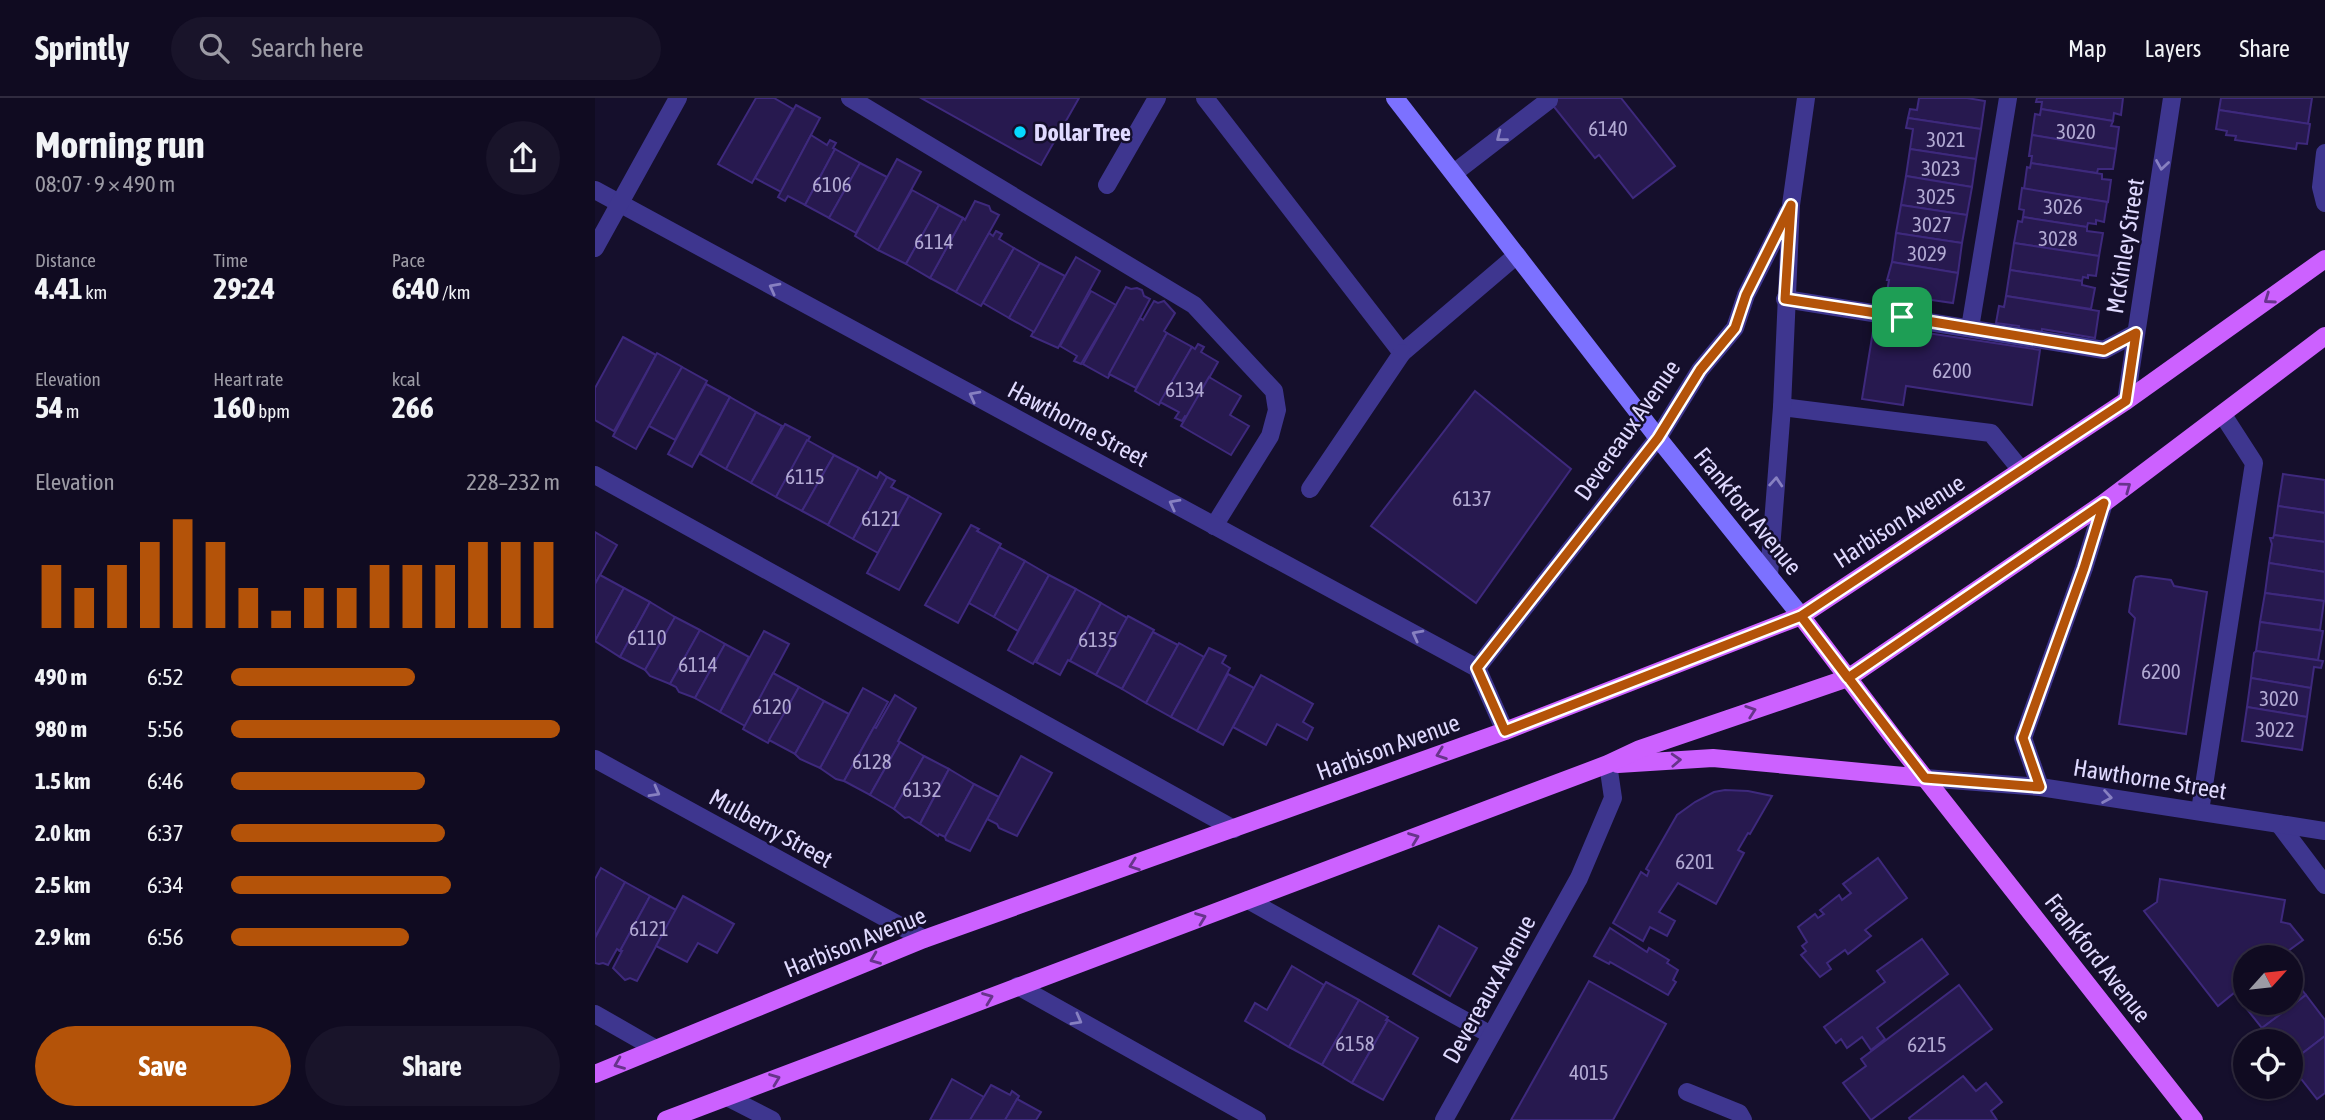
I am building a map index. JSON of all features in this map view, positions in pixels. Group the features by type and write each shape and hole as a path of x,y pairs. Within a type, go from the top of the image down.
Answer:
{"main road":[{"name":"Frankford Avenue","path":"1395,98 1658,438 1769,575 2194,1120"},
{"name":"Harbison Avenue","path":"595,1074 924,939 1505,731 1801,616 2126,401 2325,259"},
{"path":"666,1120 1608,764 1640,749 1848,678 2104,503 2325,336"},
{"path":"1608,764 1713,758 1925,778"}],"street":[{"path":"595,248 678,98"},
{"path":"851,98 1194,305 1274,391 1277,410 1270,436 1214,526"},
{"path":"1107,186 1157,98"},
{"path":"1205,98 1402,353"},
{"name":"Devereaux Avenue","path":"1769,575 1791,205 1806,98"},
{"path":"1970,328 2008,98"},
{"name":"McKinley Street","path":"2126,401 2172,98"},
{"path":"1454,173 1549,100"},
{"path":"2325,153 2321,187 2325,202"},
{"name":"Hawthorne Street","path":"595,190 1477,668"},
{"name":"Devereaux Avenue","path":"1477,668 1658,438 1700,370 1735,328 1746,295 1791,205"},
{"path":"1310,489 1402,353 1517,255"},
{"path":"1785,299 2104,350 2136,333"},
{"path":"1781,407 1991,433 2021,470"},
{"path":"2200,811 2254,463 2223,415"},
{"path":"595,475 1234,829"},
{"path":"2040,787 2023,738 2084,568 2104,503"},
{"path":"1477,668 1505,731"},
{"name":"Mulberry Street","path":"595,759 924,939"},
{"name":"Devereaux Avenue","path":"1444,1120 1579,878 1613,798 1608,764"},
{"name":"Hawthorne Street","path":"1925,778 2040,787 2325,831"},
{"path":"2279,824 2325,885"},
{"path":"1248,900 1491,1035"},
{"path":"1018,986 1257,1120"},
{"path":"595,1014 656,1049"},
{"path":"1687,1092 1739,1113 1744,1120"},
{"path":"727,1097 772,1120"}],"building":[{"path":"756,98 774,98 793,109 752,183 718,164"},
{"name":"Dollar Tree","path":"921,98 1079,98 1041,165"},
{"path":"1547,98 1621,98 1675,166 1633,198 1599,155 1595,158"},
{"path":"1919,98 1967,98 1985,101 1981,129 1908,118 1910,109 1917,110"},
{"path":"2037,98 2123,98 2121,115 2114,113 2113,121 2041,109 2042,102 2036,102"},
{"path":"2221,98 2312,98 2308,124 2219,110"},
{"path":"796,105 820,118 781,192 755,178"},
{"path":"2041,109 2113,121 2111,126 2119,127 2116,149 2032,135 2035,114 2040,115"},
{"path":"2219,110 2310,124 2307,144 2297,143 2296,149 2235,140 2236,136 2226,135 2227,131 2216,129"},
{"path":"1908,118 1981,129 1976,159 1910,149 1913,129 1906,128"},
{"path":"811,135 827,145 830,140 836,143 833,148 835,149 805,205 788,196 785,201 778,197"},
{"path":"2032,135 2116,149 2113,169 2098,169 2097,173 2031,163 2032,156 2029,156"},
{"path":"835,149 860,163 829,218 805,205"},
{"path":"1910,149 1976,159 1972,187 1906,176"},
{"path":"897,159 921,172 878,250 855,236"},
{"path":"860,163 887,177 856,233 829,218"},
{"path":"2031,163 2102,174 2102,179 2111,180 2108,202 2024,189 2027,167 2030,168"},
{"path":"1906,176 1972,187 1967,215 1901,205"},
{"path":"2022,188 2107,202 2104,222 2096,220 2096,224 2088,223 2087,227 2023,217 2024,210 2019,209"},
{"path":"912,190 939,205 906,264 878,250"},
{"path":"975,201 989,206 991,211 999,215 956,292 930,278"},
{"path":"939,205 963,218 930,278 906,264"},
{"path":"1901,205 1967,215 1962,243 1896,233"},
{"path":"2023,217 2087,227 2087,231 2103,233 2099,256 2014,243 2018,221 2022,222"},
{"path":"996,231 1002,234 999,239 1014,248 981,306 956,292 989,233 993,236"},
{"path":"1896,233 1962,243 1958,273 1892,262"},
{"path":"2014,243 2099,256 2096,276 2088,275 2088,278 2083,277 2082,281 2010,270"},
{"path":"1014,248 1040,263 1009,318 983,303"},
{"path":"1076,257 1100,271 1058,348 1031,336"},
{"path":"1892,262 1958,273 1953,303 1918,298 1916,307 1887,292"},
{"path":"1040,263 1065,276 1034,332 1009,318"},
{"path":"2010,270 2082,281 2082,285 2095,288 2091,309 2006,296"},
{"path":"1126,287 1142,290 1144,296 1150,299 1108,378 1083,364"},
{"path":"1091,291 1116,305 1081,364 1074,361 1077,356 1060,346"},
{"path":"2006,296 2099,311 2095,338 2042,329 2041,338 2018,334 2019,326 1996,323 1999,306 2004,307"},
{"path":"1154,301 1164,301 1175,313 1164,331 1167,333 1136,388 1109,374 1140,318 1143,320"},
{"path":"1874,325 2040,350 2032,405 1906,386 1903,405 1862,399"},
{"path":"1167,333 1192,347 1159,405 1135,391"},
{"path":"623,337 656,355 614,431 595,420 595,388"},
{"path":"1198,344 1204,347 1201,352 1218,362 1187,417 1182,421 1175,418 1179,412 1160,402 1192,347 1195,349"},
{"path":"657,353 682,367 636,449 613,436"},
{"path":"682,367 707,381 675,440 649,426"},
{"path":"1209,377 1241,396 1230,415 1249,426 1231,455 1181,426"},
{"path":"706,384 730,397 692,467 668,454"},
{"path":"1475,391 1571,469 1476,603 1371,526"},
{"path":"730,397 756,412 726,469 700,454"},
{"path":"756,412 782,426 751,483 726,469"},
{"path":"785,424 810,437 776,497 751,483"},
{"path":"807,440 834,455 802,511 776,497"},
{"path":"834,455 859,468 828,525 802,511"},
{"path":"859,468 877,478 880,472 887,477 853,539 828,525"},
{"path":"2283,474 2325,480 2325,513 2278,506"},
{"path":"887,477 895,481 891,487 909,496 878,553 853,539"},
{"path":"909,496 941,514 899,590 867,573"},
{"path":"2278,506 2325,513 2325,542 2274,535"},
{"path":"971,525 1001,544 958,623 925,605"},
{"path":"595,532 617,545 595,584"},
{"path":"2274,535 2325,542 2325,572 2269,563 2272,544 2270,538"},
{"path":"999,547 1025,561 994,617 969,603"},
{"path":"1025,561 1049,575 1018,631 994,617"},
{"path":"2269,563 2325,572 2325,601 2265,593"},
{"path":"600,575 624,588 595,641 595,584"},
{"path":"1049,575 1076,589 1033,664 1008,650"},
{"path":"2141,576 2171,580 2174,586 2207,592 2186,734 2119,724 2135,618 2129,612 2134,580"},
{"path":"624,588 650,602 620,657 595,641"},
{"path":"1076,589 1101,603 1060,675 1036,662"},
{"path":"2265,593 2324,601 2320,630 2260,622"},
{"path":"650,602 675,617 645,670 620,657"},
{"path":"1101,603 1127,618 1096,675 1070,661"},
{"path":"1128,616 1154,630 1122,689 1096,675"},
{"path":"675,617 700,630 670,684 650,676 645,670"},
{"path":"2260,622 2323,631 2318,660 2256,651"},
{"path":"700,630 725,644 695,698 679,692 670,684"},
{"path":"764,631 789,644 745,726 720,712"},
{"path":"1153,632 1178,645 1146,703 1122,689"},
{"path":"1179,643 1204,657 1171,717 1146,703"},
{"path":"725,644 749,657 720,712 695,698"},
{"path":"1209,648 1226,656 1222,663 1230,668 1197,731 1171,717"},
{"path":"2256,651 2323,661 2321,668 2314,667 2311,688 2251,678"},
{"path":"773,673 799,687 768,743 743,729"},
{"path":"1228,674 1254,688 1223,745 1197,731"},
{"path":"1261,675 1313,704 1303,722 1313,728 1307,740 1277,724 1266,745 1233,727"},
{"path":"2251,678 2311,688 2307,717 2247,707"},
{"path":"799,687 824,701 795,754 769,740"},
{"path":"863,688 888,702 844,781 836,779 820,768"},
{"path":"895,695 916,708 870,795 844,781"},
{"path":"824,701 849,714 820,768 795,754"},
{"path":"2247,707 2307,717 2302,750 2242,741"},
{"path":"900,742 924,756 894,809 870,795"},
{"path":"924,756 949,769 920,824 909,817 905,818 894,809"},
{"path":"1021,756 1052,773 1017,836 987,819"},
{"path":"949,769 974,784 945,837 939,834 938,836 920,824"},
{"path":"974,784 999,797 970,851 946,840 945,837"},
{"path":"1725,790 1772,796 1738,850 1744,853 1716,904 1678,883 1659,912 1675,921 1667,936 1650,927 1643,941 1613,923 1641,872 1647,876 1649,871 1646,869 1677,815 1714,792"},
{"path":"1878,858 1907,898 1865,930 1871,936 1848,954 1845,950 1827,963 1831,969 1820,977 1801,955 1806,951 1802,946 1807,942 1798,927 1815,914 1818,918 1824,914 1820,910 1839,895 1842,900 1851,893 1843,884"},
{"path":"601,868 625,882 595,937 595,879"},
{"path":"2160,879 2285,900 2281,922 2290,924 2303,940 2296,945 2233,945 2233,994 2218,1006 2144,911 2157,902"},
{"path":"625,882 650,896 620,951 617,949 608,965 595,963 595,938"},
{"path":"650,896 676,910 637,981 630,978 625,980 613,968"},
{"path":"683,896 734,924 717,953 698,943 687,962 656,946"},
{"path":"1439,926 1477,948 1450,996 1413,974"},
{"path":"1610,928 1647,952 1649,948 1669,960 1667,963 1678,970 1673,980 1676,982 1668,995 1610,962 1609,964 1594,956"},
{"path":"1922,939 1948,974 1877,1028 1885,1039 1871,1050 1862,1037 1847,1048 1841,1039 1836,1043 1824,1027 1885,982 1877,971"},
{"path":"1292,966 1324,985 1289,1047 1245,1021 1255,1003 1267,1010"},
{"path":"1589,981 1666,1024 1613,1120 1511,1120"},
{"path":"1326,982 1359,1000 1322,1065 1289,1047"},
{"path":"1959,985 1992,1029 1871,1120 1843,1083 1866,1066 1861,1059"},
{"path":"2306,995 2325,1020 2325,1036 2303,1053 2303,1029 2262,1028 2279,1015 2303,1015 2303,997"},
{"path":"1359,1000 1388,1017 1388,1020 1352,1083 1322,1065"},
{"path":"2252,1015 2279,1015 2262,1028"},
{"path":"1388,1020 1418,1038 1383,1100 1352,1083"},
{"path":"2325,1036 2325,1093 2317,1099 2303,1081 2303,1053"},
{"path":"1963,1076 1976,1091 1986,1083 2002,1102 1991,1111 1997,1120 1910,1120 1909,1118"},
{"path":"952,1079 984,1097 970,1120 930,1120"},
{"path":"991,1085 1010,1095 1012,1091 1019,1096 1005,1120 970,1120"},
{"path":"1017,1099 1041,1112 1036,1120 1005,1120"}],"place":[{"name":"Dollar Tree","path":"1020,132"}],"route":[{"path":"1902,317 1785,299 1791,205 1746,295 1735,328 1700,370 1658,438 1477,668 1505,731 1801,616 1848,678 1925,778 2040,787 2023,738 2084,568 2104,503 1848,678 1801,616 2126,401 2136,333 2104,350 1902,317"}]}
